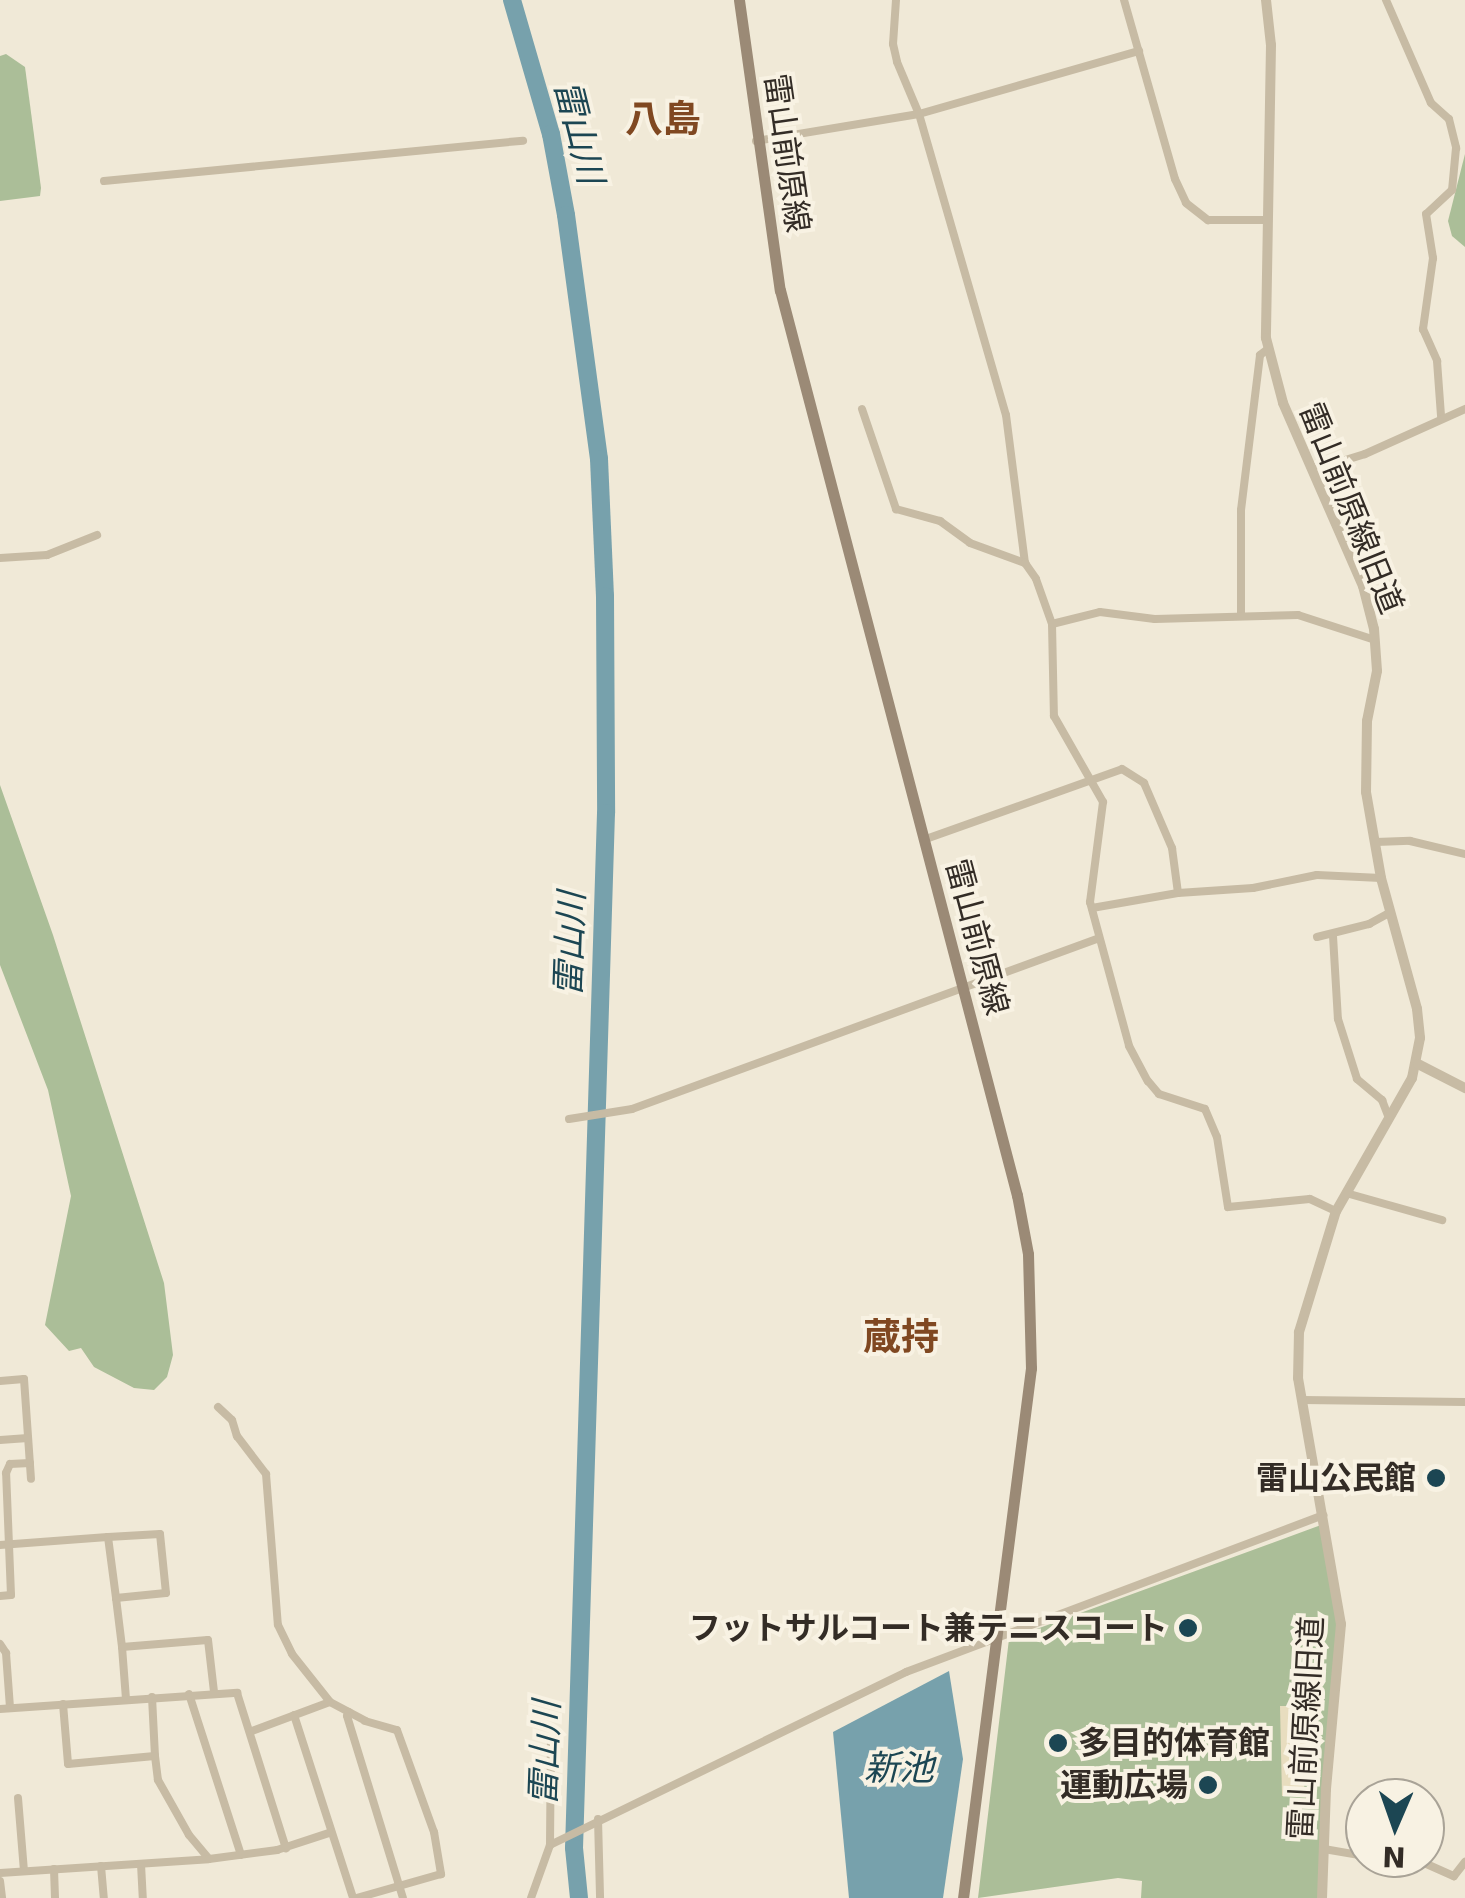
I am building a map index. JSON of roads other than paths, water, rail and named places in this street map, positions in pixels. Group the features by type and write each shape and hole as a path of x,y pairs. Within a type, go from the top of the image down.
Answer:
{"main road":[{"name":"雷山前原線","path":"740,0 756,141 794,355 1016,1195 1031,1294 1032,1368 963,1898"}],"street":[{"path":"896,0 893,44 919,114 1006,415 1025,563 1036,578 1052,624 1054,716 1091,780 1104,812 1092,908 1129,1046 1159,1094 1205,1109 1212,1120 1228,1207 1310,1199 1336,1212"},
{"path":"1124,0 1174,179 1186,203 1208,220 1266,220"},
{"name":"雷山前原線旧道","path":"1266,0 1271,44 1266,220 1268,350 1283,402 1362,586 1376,640 1377,671 1367,721 1366,774 1382,878 1417,1009 1418,1064 1336,1212 1299,1332 1296,1358 1341,1624 1322,1898"},
{"path":"1386,0 1430,103 1449,120 1460,147 1452,190 1426,214 1433,258 1422,329 1437,362 1442,416"},
{"path":"756,141 919,114 1138,52"},
{"path":"104,181 523,141"},
{"path":"1241,614 1241,510 1260,354 1268,350"},
{"path":"862,409 896,508 940,521 970,543 1025,563"},
{"path":"1313,470 1366,454 1442,416 1465,409"},
{"path":"0,558 48,555 97,535"},
{"path":"1052,624 1100,612 1155,620 1298,614 1376,640"},
{"path":"923,840 1122,769 1144,783 1172,848 1178,893"},
{"path":"1376,842 1410,841 1465,854"},
{"path":"1092,908 1316,876 1382,878"},
{"path":"1318,937 1333,936 1391,912"},
{"path":"1333,936 1338,1019 1357,1078 1382,1100 1388,1116"},
{"path":"570,1120 618,1113 1099,938"},
{"path":"1418,1064 1465,1088"},
{"path":"1346,1194 1442,1220"},
{"path":"0,1381 24,1379 31,1480"},
{"path":"1303,1400 1465,1402"},
{"path":"218,1407 232,1420 237,1436 266,1474 278,1625 304,1672 330,1702 381,1728 397,1730 434,1832 440,1874 355,1898 329,1833 294,1715"},
{"path":"0,1440 28,1438"},
{"path":"0,1596 11,1595 4,1545 6,1474 10,1464 30,1463"},
{"path":"554,1844 906,1672 1322,1516"},
{"path":"4,1545 160,1534 166,1593 116,1598"},
{"path":"108,1537 126,1699"},
{"path":"122,1647 208,1640 214,1692"},
{"path":"0,1644 6,1653 5,1709 214,1692 241,1697 286,1848"},
{"path":"189,1694 241,1855"},
{"path":"152,1697 158,1780 189,1835 209,1859"},
{"path":"252,1731 330,1702"},
{"path":"64,1704 68,1764 155,1756"},
{"path":"350,1712 347,1716 404,1898"},
{"path":"530,1898 554,1844 551,1740"},
{"path":"18,1798 24,1871"},
{"path":"595,1821 600,1898"},
{"path":"0,1873 209,1859 286,1848 329,1833"},
{"path":"1324,1850 1345,1853"},
{"path":"1445,1872 1454,1876 1465,1862"},
{"path":"141,1864 142,1898"},
{"path":"101,1866 104,1898"},
{"path":"54,1869 56,1898"},
{"path":"0,1881 2,1898"}],"water":[{"name":"新池","path":"949,1671 963,1759 943,1898 849,1898 833,1732"}],"waterway":[{"name":"雷山川","path":"512,0 551,134 566,215 599,459 605,596 606,813 574,1848 579,1898"}],"place":[{"name":"雷山公民館","path":"1436,1478"},
{"name":"フットサルコート兼テニスコート","path":"1188,1628"},
{"name":"多目的体育館","path":"1058,1743"},
{"name":"運動広場","path":"1208,1785"}],"district":[{"name":"八島","path":"663,120"},
{"name":"蔵持","path":"901,1338"}]}
